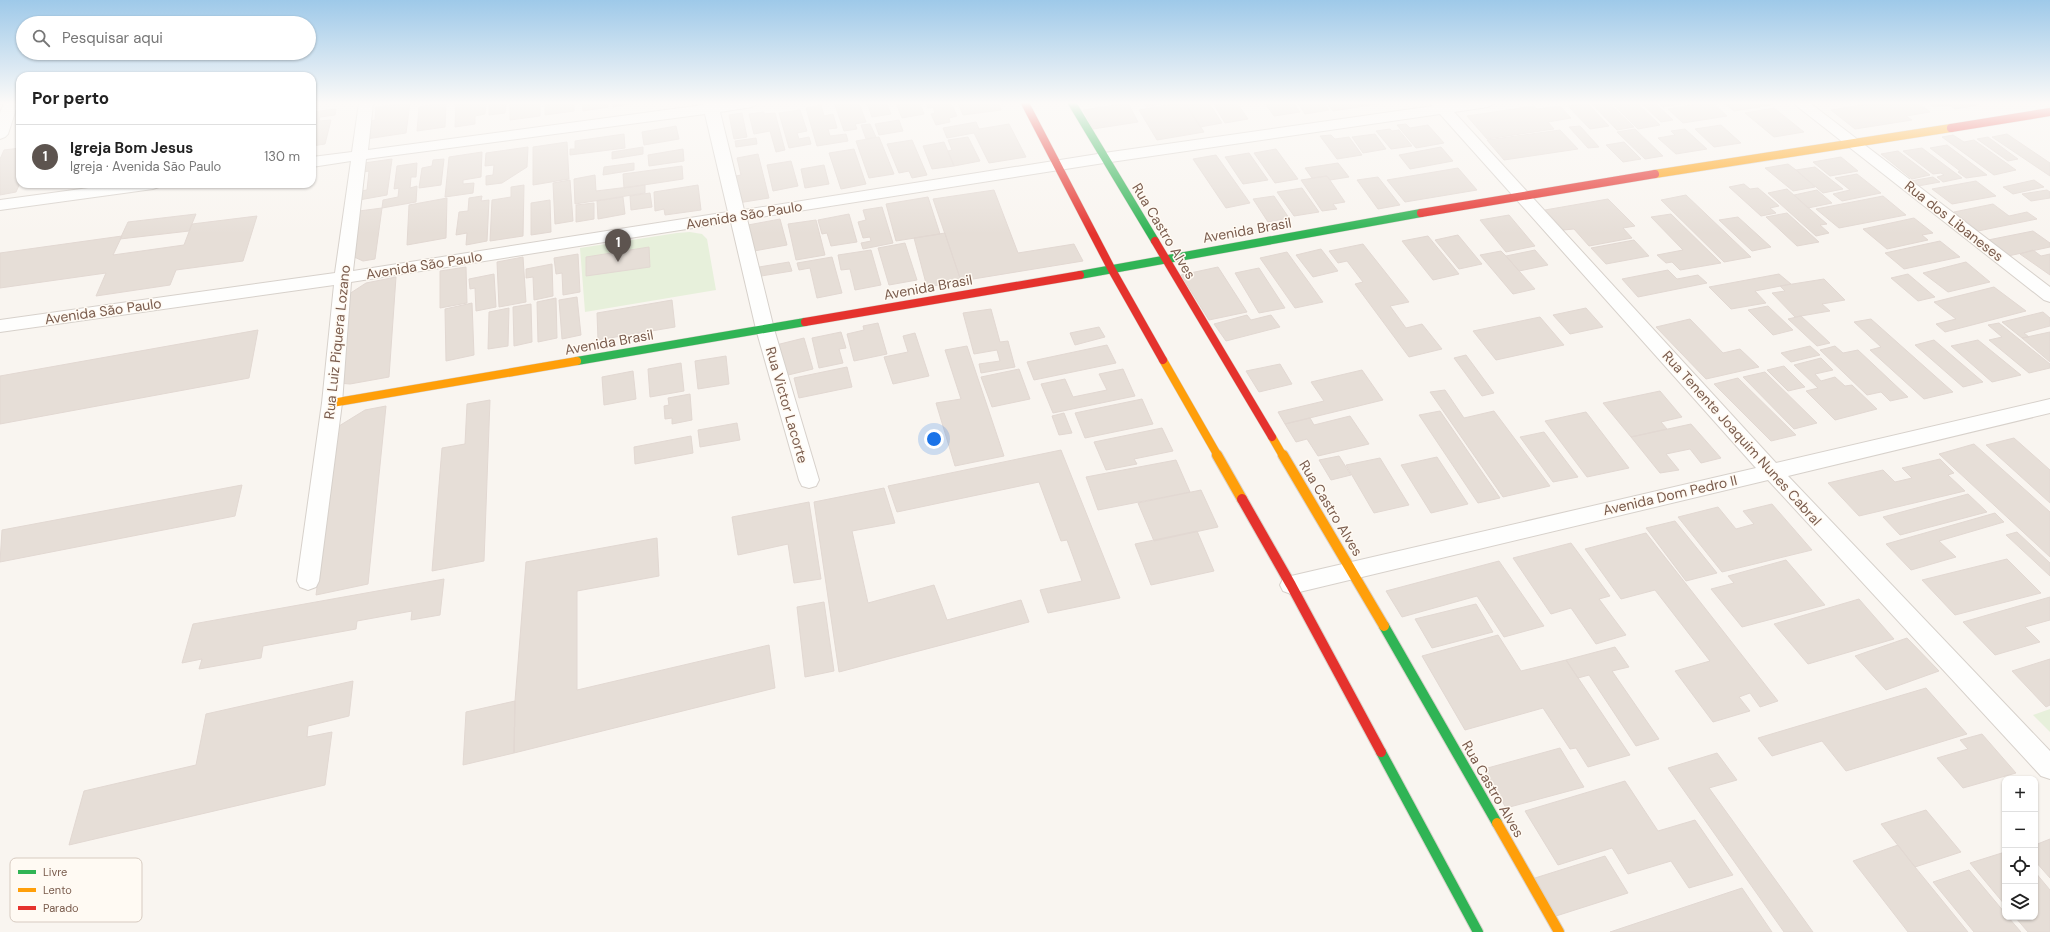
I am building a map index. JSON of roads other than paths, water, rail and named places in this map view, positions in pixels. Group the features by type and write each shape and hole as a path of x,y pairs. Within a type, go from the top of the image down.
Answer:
{"main road":[{"path":"1047,146 1112,270 1291,585 1478,932"},
{"name":"Rua Castro Alves","path":"1097,146 1352,570 1559,932"},
{"name":"Avenida Brasil","path":"332,403 1112,270 1522,195 1837,146"}],"street":[{"name":"Rua Luiz Piquera Lozano","path":"308,581 332,403 343,278 361,146"},
{"path":"316,161 421,146"},
{"name":"Rua Victor Lacorte","path":"720,146 765,329 809,480"},
{"name":"Avenida São Paulo","path":"0,326 343,278 1180,146"},
{"name":"Rua Tenente Joaquim Nunes Cabral","path":"1478,146 1771,471 2050,768"},
{"name":"Rua dos Libaneses","path":"1856,146 2050,296"},
{"path":"0,205 124,188"},
{"name":"Avenida Dom Pedro II","path":"1291,585 2050,406"}],"place":[{"name":"Igreja Bom Jesus","path":"618,262"}]}
